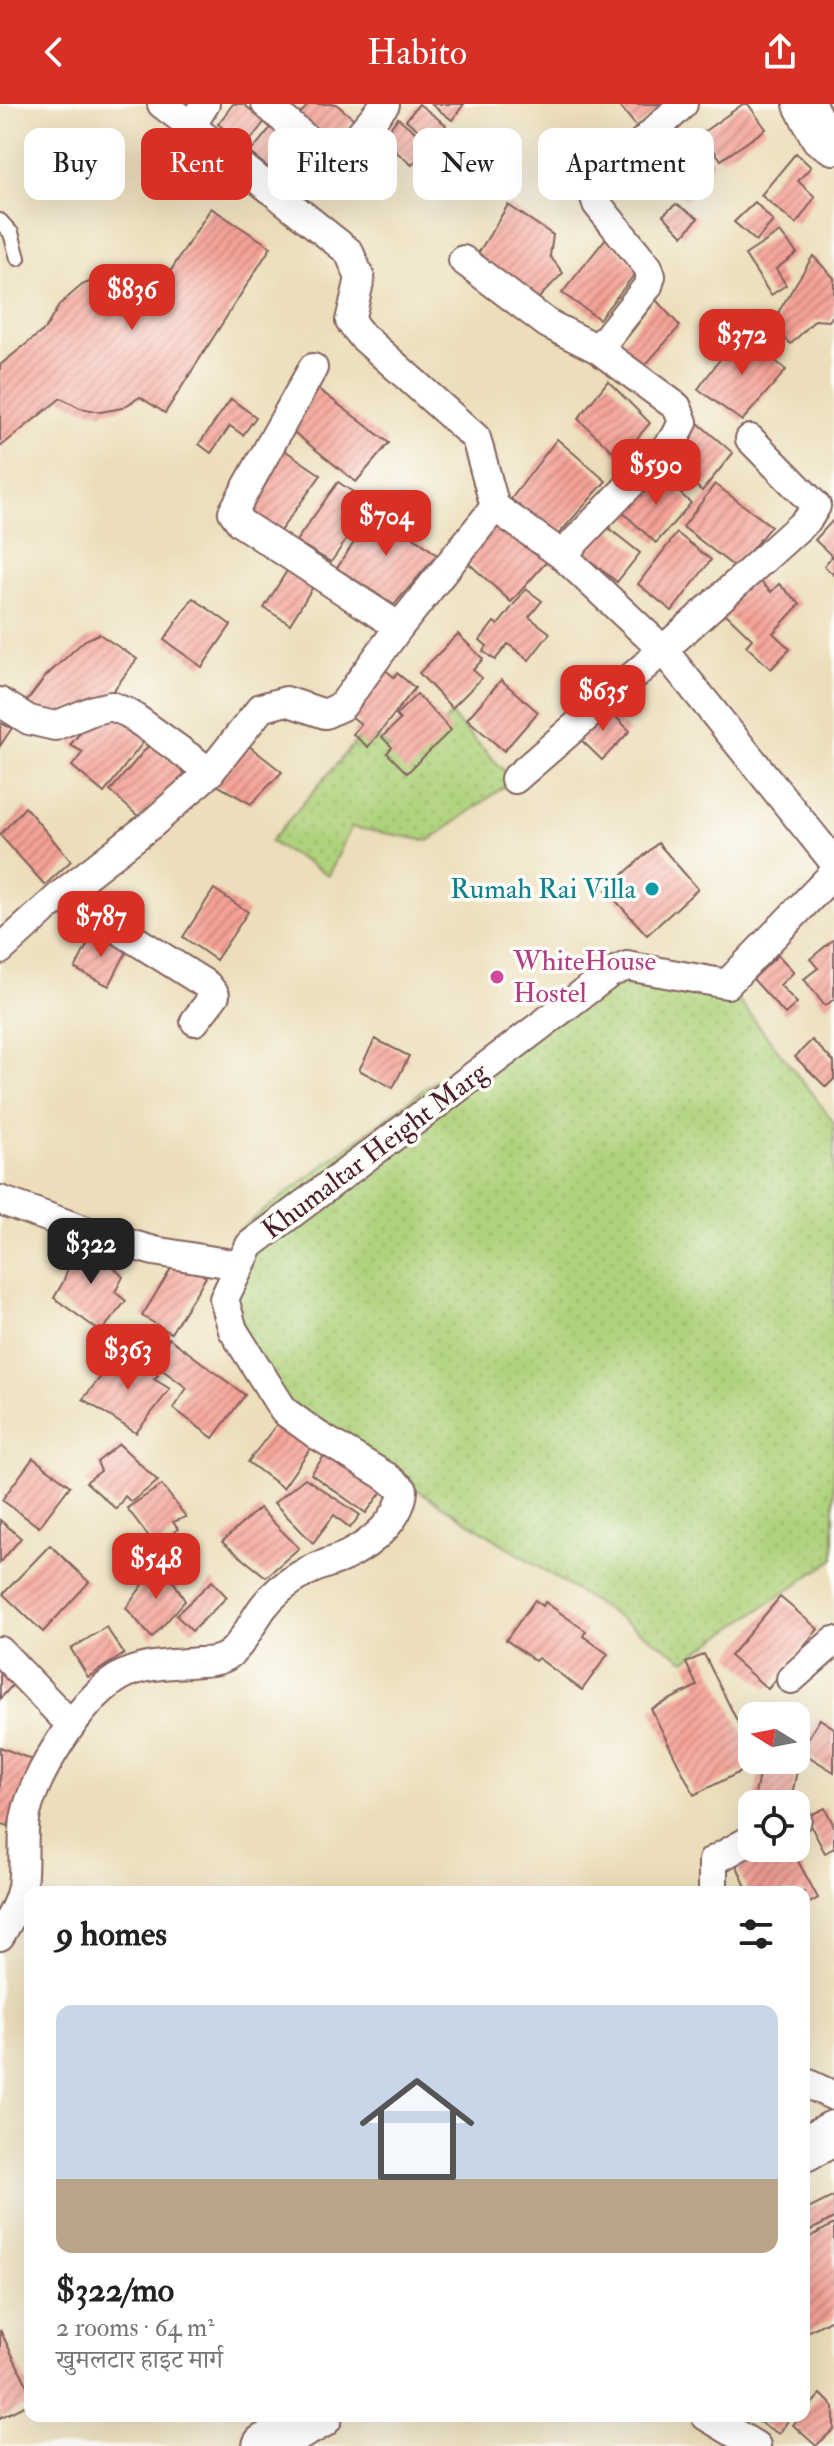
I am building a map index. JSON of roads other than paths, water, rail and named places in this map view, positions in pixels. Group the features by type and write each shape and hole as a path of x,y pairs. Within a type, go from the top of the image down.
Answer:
{"main road":[{"path":"804,104 821,136 834,144"},
{"path":"810,2146 834,2133"},
{"path":"265,2446 313,2425"}],"street":[{"path":"162,104 198,115 349,252 360,278 350,321 362,336 476,438 495,507 562,555 663,650 834,862"},
{"path":"266,104 335,164 385,104"},
{"path":"598,349 648,286 651,276 648,267 597,204 594,194 598,184 683,104"},
{"path":"463,260 548,324 598,349 677,407 683,422 675,438 562,555"},
{"path":"313,368 233,512 241,523 399,627"},
{"path":"515,779 808,519 825,498 750,439"},
{"path":"0,950 62,894 153,823 210,772 261,708 286,701 325,714 342,706 399,627 495,507"},
{"path":"0,702 29,720 55,726 111,706 128,713 210,772"},
{"name":"Khumaltar Height Marg","path":"0,1936 15,1910 22,1887 26,1817 50,1759 71,1725 95,1696 118,1678 142,1667 223,1659 279,1590 303,1573 348,1555 390,1524 402,1501 403,1490 387,1477 317,1435 284,1411 233,1330 224,1299 250,1245 610,973 627,966 727,984 834,873"},
{"path":"62,894 207,985 215,995 195,1021"},
{"path":"0,1200 97,1235 154,1251 238,1265"},
{"path":"791,1679 834,1641"},
{"path":"0,1651 71,1725"},
{"path":"713,1886 713,1861 738,1847"},
{"path":"810,2085 834,2096"},
{"path":"716,2422 756,2446"}],"lane":[{"path":"0,221 11,233 18,258"}],"place":[{"name":"Rumah Rai Villa","path":"652,889"},
{"name":"WhiteHouse Hostel","path":"497,977"}]}
